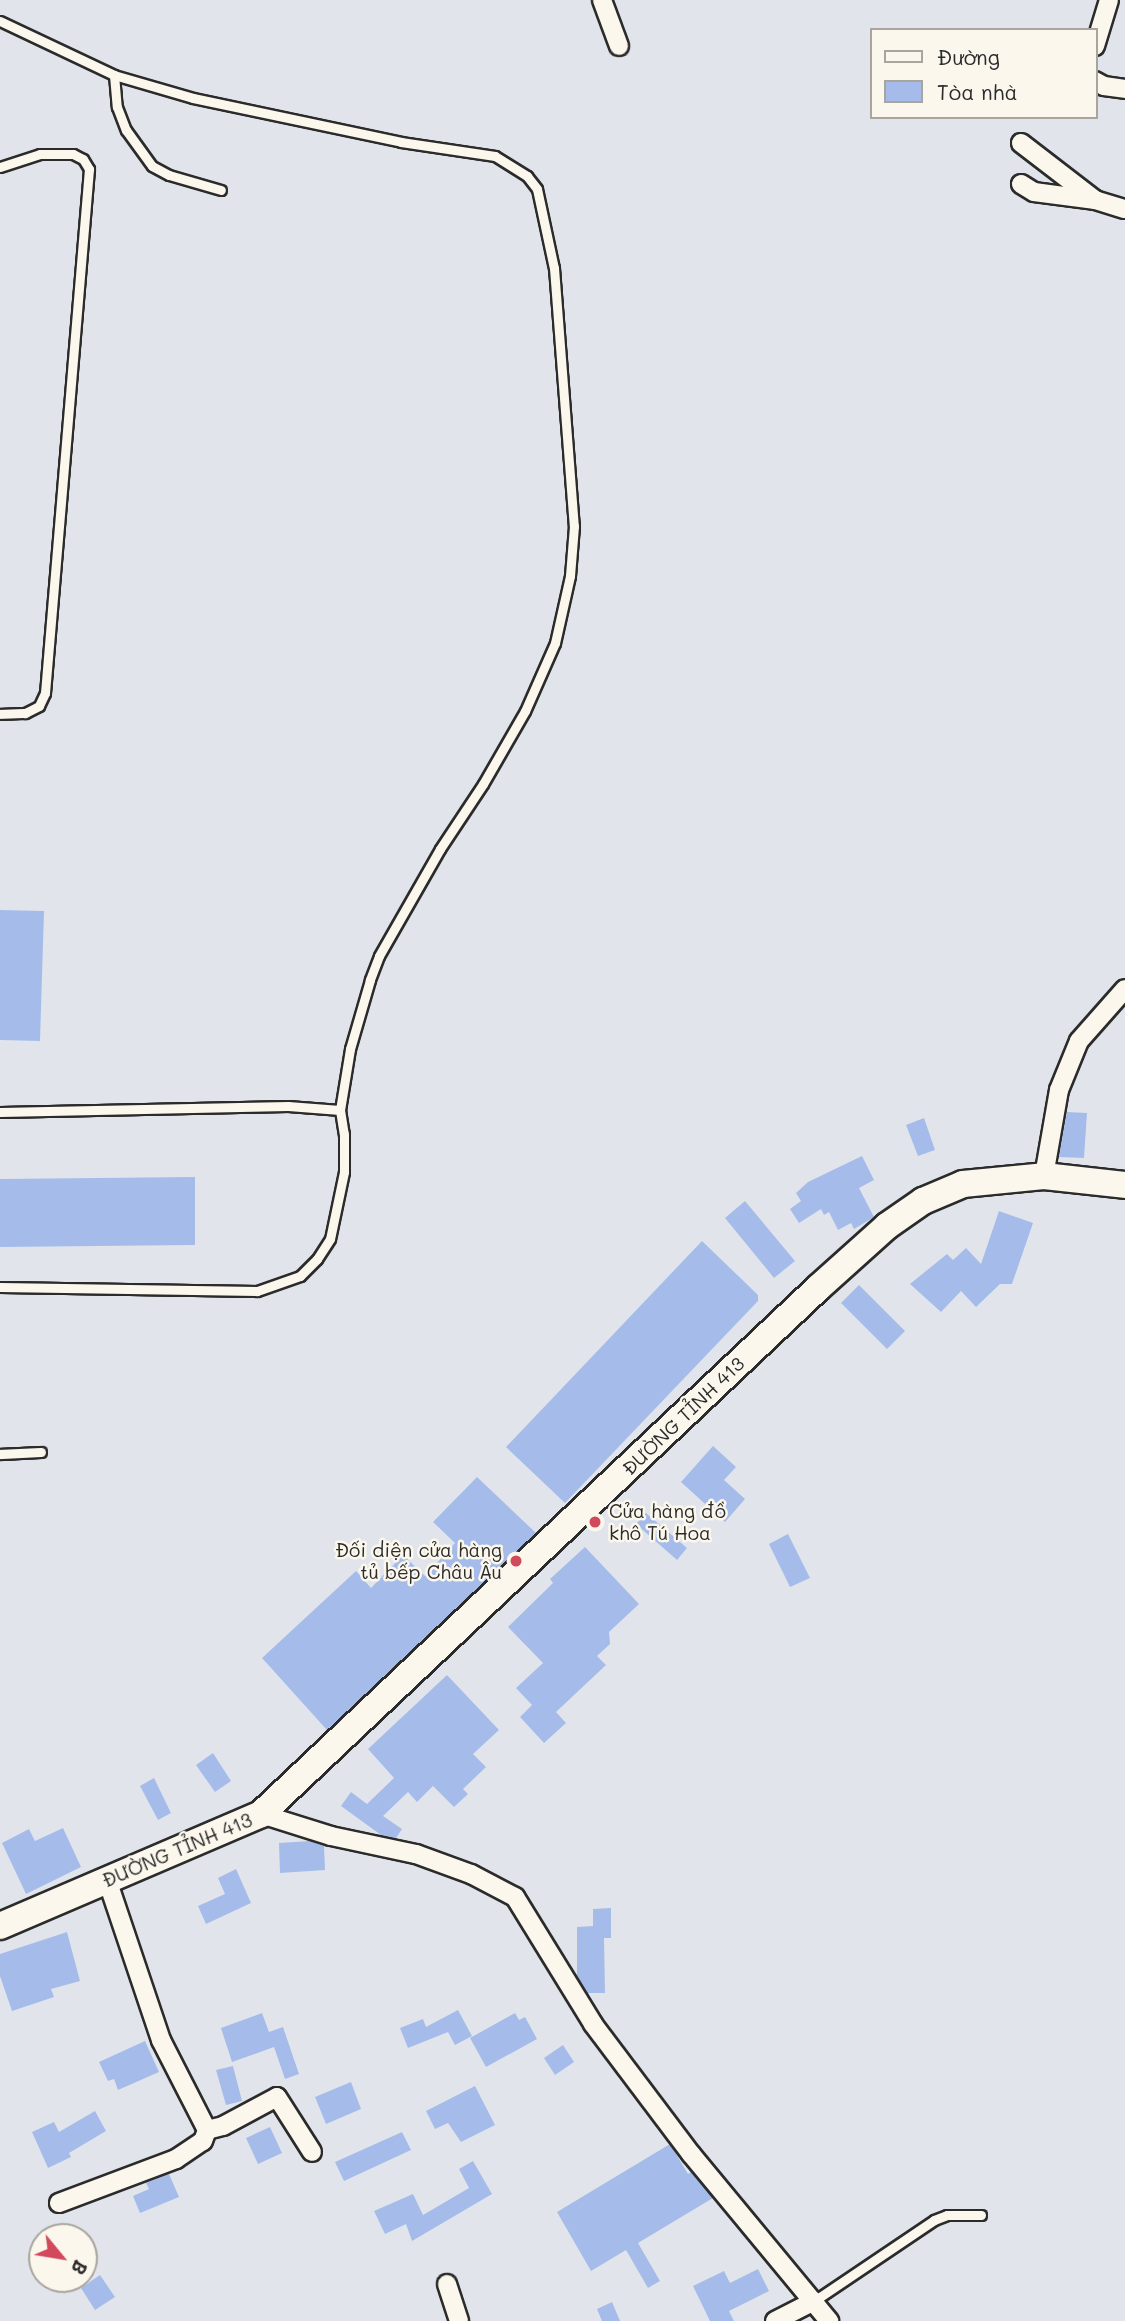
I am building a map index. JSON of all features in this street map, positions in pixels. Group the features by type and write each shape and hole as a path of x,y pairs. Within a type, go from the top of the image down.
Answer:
{"main road":[{"name":"ĐƯỜNG TỈNH 413","path":"0,1926 261,1814 617,1480 720,1378 887,1226 923,1201 963,1184 1044,1176 1125,1185"}],"street":[{"path":"602,0 619,46"},
{"path":"1097,39 1109,0"},
{"path":"1097,81 1104,86 1125,89"},
{"path":"1021,143 1095,200"},
{"path":"1021,184 1034,192 1095,200 1125,209"},
{"path":"1044,1176 1059,1090 1080,1041 1125,989"},
{"path":"261,1814 331,1836 416,1854 471,1874 515,1897 593,2024 691,2154 829,2321"},
{"path":"59,2203 176,2159 203,2141 207,2130 161,2040 107,1880"},
{"path":"207,2130 223,2126 277,2097 312,2152"},
{"path":"447,2284 459,2321"},
{"path":"775,2321 814,2301"}],"lane":[{"path":"0,21 114,75 193,98 401,142 495,156 527,176 537,189 554,268 574,526 564,603 555,643 525,711 379,956 350,1049 340,1111 345,1172 330,1239 317,1259 300,1276 257,1291 0,1287"},
{"path":"114,75 116,100 122,118 152,166 169,175 221,190"},
{"path":"0,167 40,154 73,154 83,159 89,169 44,693 39,706 24,713 0,714"},
{"path":"0,1112 288,1106 340,1111"},
{"path":"0,1454 41,1452"},
{"path":"814,2301 934,2220 947,2215 981,2215"}],"building":[{"path":"0,910 44,911 40,1041 0,1040"},
{"path":"1067,1112 1087,1113 1084,1158 1059,1157"},
{"path":"924,1118 935,1150 918,1156 906,1125"},
{"path":"862,1156 874,1180 859,1188 874,1217 854,1229 851,1223 838,1230 829,1212 824,1215 821,1209 799,1223 790,1209 801,1201 796,1193 808,1182"},
{"path":"195,1177 195,1245 0,1247 0,1179"},
{"path":"745,1201 795,1261 774,1278 725,1218"},
{"path":"999,1211 1033,1223 1012,1284 1000,1284 976,1307 961,1291 941,1312 910,1284 947,1254 953,1260 966,1248 981,1264"},
{"path":"702,1241 758,1295 758,1301 565,1503 506,1447"},
{"path":"859,1285 905,1331 887,1349 841,1303"},
{"path":"713,1446 736,1467 724,1480 745,1499 725,1522 681,1482"},
{"path":"477,1477 536,1533 327,1730 262,1658 356,1571 371,1588 403,1555 425,1576 455,1543 433,1522"},
{"path":"646,1513 687,1548 677,1560 636,1524"},
{"path":"788,1534 810,1578 790,1587 769,1544"},
{"path":"585,1547 639,1604 609,1632 610,1644 597,1656 606,1665 556,1712 566,1723 544,1743 520,1717 532,1705 516,1688 543,1663 508,1627 553,1583 550,1579"},
{"path":"447,1675 499,1730 473,1754 486,1767 463,1789 468,1794 454,1807 433,1786 417,1802 408,1792 383,1816 402,1829 396,1838 381,1835 341,1806 351,1792 367,1804 394,1778 368,1749"},
{"path":"213,1753 231,1781 215,1792 196,1765"},
{"path":"154,1778 171,1813 158,1820 140,1786"},
{"path":"63,1828 81,1867 26,1894 2,1843 29,1829 35,1841"},
{"path":"310,1841 324,1846 325,1870 280,1873 279,1843"},
{"path":"236,1869 251,1903 206,1924 198,1906 225,1894 218,1878"},
{"path":"611,1908 611,1938 604,1938 605,1993 587,1993 577,1977 577,1927 593,1926 593,1909"},
{"path":"67,1932 80,1981 51,1989 54,1997 12,2011 0,1976 0,1954"},
{"path":"458,2010 472,2036 455,2045 448,2032 408,2048 400,2028 423,2019 426,2027"},
{"path":"262,2013 269,2032 283,2027 299,2074 285,2079 274,2047 232,2062 221,2028"},
{"path":"515,2013 519,2020 525,2017 537,2039 486,2067 470,2038"},
{"path":"145,2041 159,2072 118,2090 114,2079 108,2081 99,2062"},
{"path":"563,2045 574,2062 555,2075 544,2058"},
{"path":"233,2066 242,2101 226,2105 216,2070"},
{"path":"351,2082 361,2109 326,2124 315,2097"},
{"path":"475,2086 495,2125 461,2142 448,2123 435,2129 426,2111"},
{"path":"95,2111 106,2131 69,2153 71,2157 48,2168 32,2132 54,2122 59,2132"},
{"path":"270,2127 282,2153 258,2164 246,2138"},
{"path":"402,2132 411,2150 344,2181 335,2162"},
{"path":"670,2144 688,2174 691,2172 713,2198 638,2243 660,2281 648,2288 626,2250 591,2271 557,2212"},
{"path":"473,2161 492,2194 412,2241 406,2224 385,2234 374,2211 413,2194 423,2215 469,2188 459,2169"},
{"path":"169,2174 179,2197 140,2213 133,2196 149,2189 146,2183"},
{"path":"758,2269 769,2291 729,2311 734,2321 710,2321 693,2286 724,2271 730,2283"},
{"path":"100,2275 115,2297 95,2310 84,2293 98,2293"},
{"path":"612,2302 620,2321 602,2321 597,2309"}],"place":[{"name":"Cửa hàng đồ khô Tú Hoa","path":"595,1522"},
{"name":"Đối diện cửa hàng tủ bếp Châu Âu","path":"516,1561"}]}
